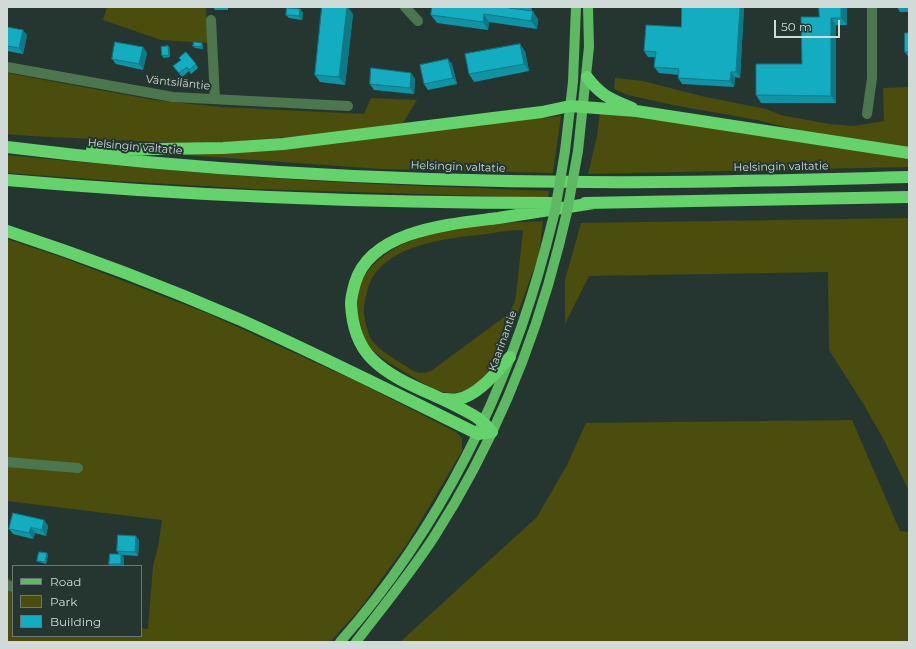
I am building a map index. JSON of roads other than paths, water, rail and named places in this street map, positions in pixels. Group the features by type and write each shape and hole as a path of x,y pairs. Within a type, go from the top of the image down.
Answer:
{"highway":[{"path":"587,77 595,88 602,94 636,111"},
{"path":"35,151 223,148 283,144 542,112 570,106 636,111 909,153"},
{"name":"Helsingin valtatie","path":"7,147 35,151 255,170 358,177 587,182 706,182 909,177"},
{"path":"7,180 159,192 254,197 484,203 594,203 909,197"},
{"path":"7,231 106,266 241,320 478,434 492,432 484,421 411,385 384,369 365,352 358,341 352,316 351,301 356,280 362,269 378,252 397,239 437,226 594,203"},
{"path":"442,399 457,400 477,390 494,375 510,357"}],"main road":[{"name":"Kaarinantie","path":"340,642 360,620 386,585 452,484 484,421 510,357 527,310 555,211 565,151 570,106 576,37 576,7"},
{"path":"356,642 396,591 434,537 463,488 492,432 520,367 537,321 550,280 558,245 568,212 578,151 587,77 589,47 588,7"}],"street":[{"path":"405,7 418,21"},
{"path":"867,114 872,78 872,7"},
{"path":"211,20 215,99"},
{"name":"Väntsiläntie","path":"7,67 172,97 348,106"},
{"path":"7,462 78,468"}]}
